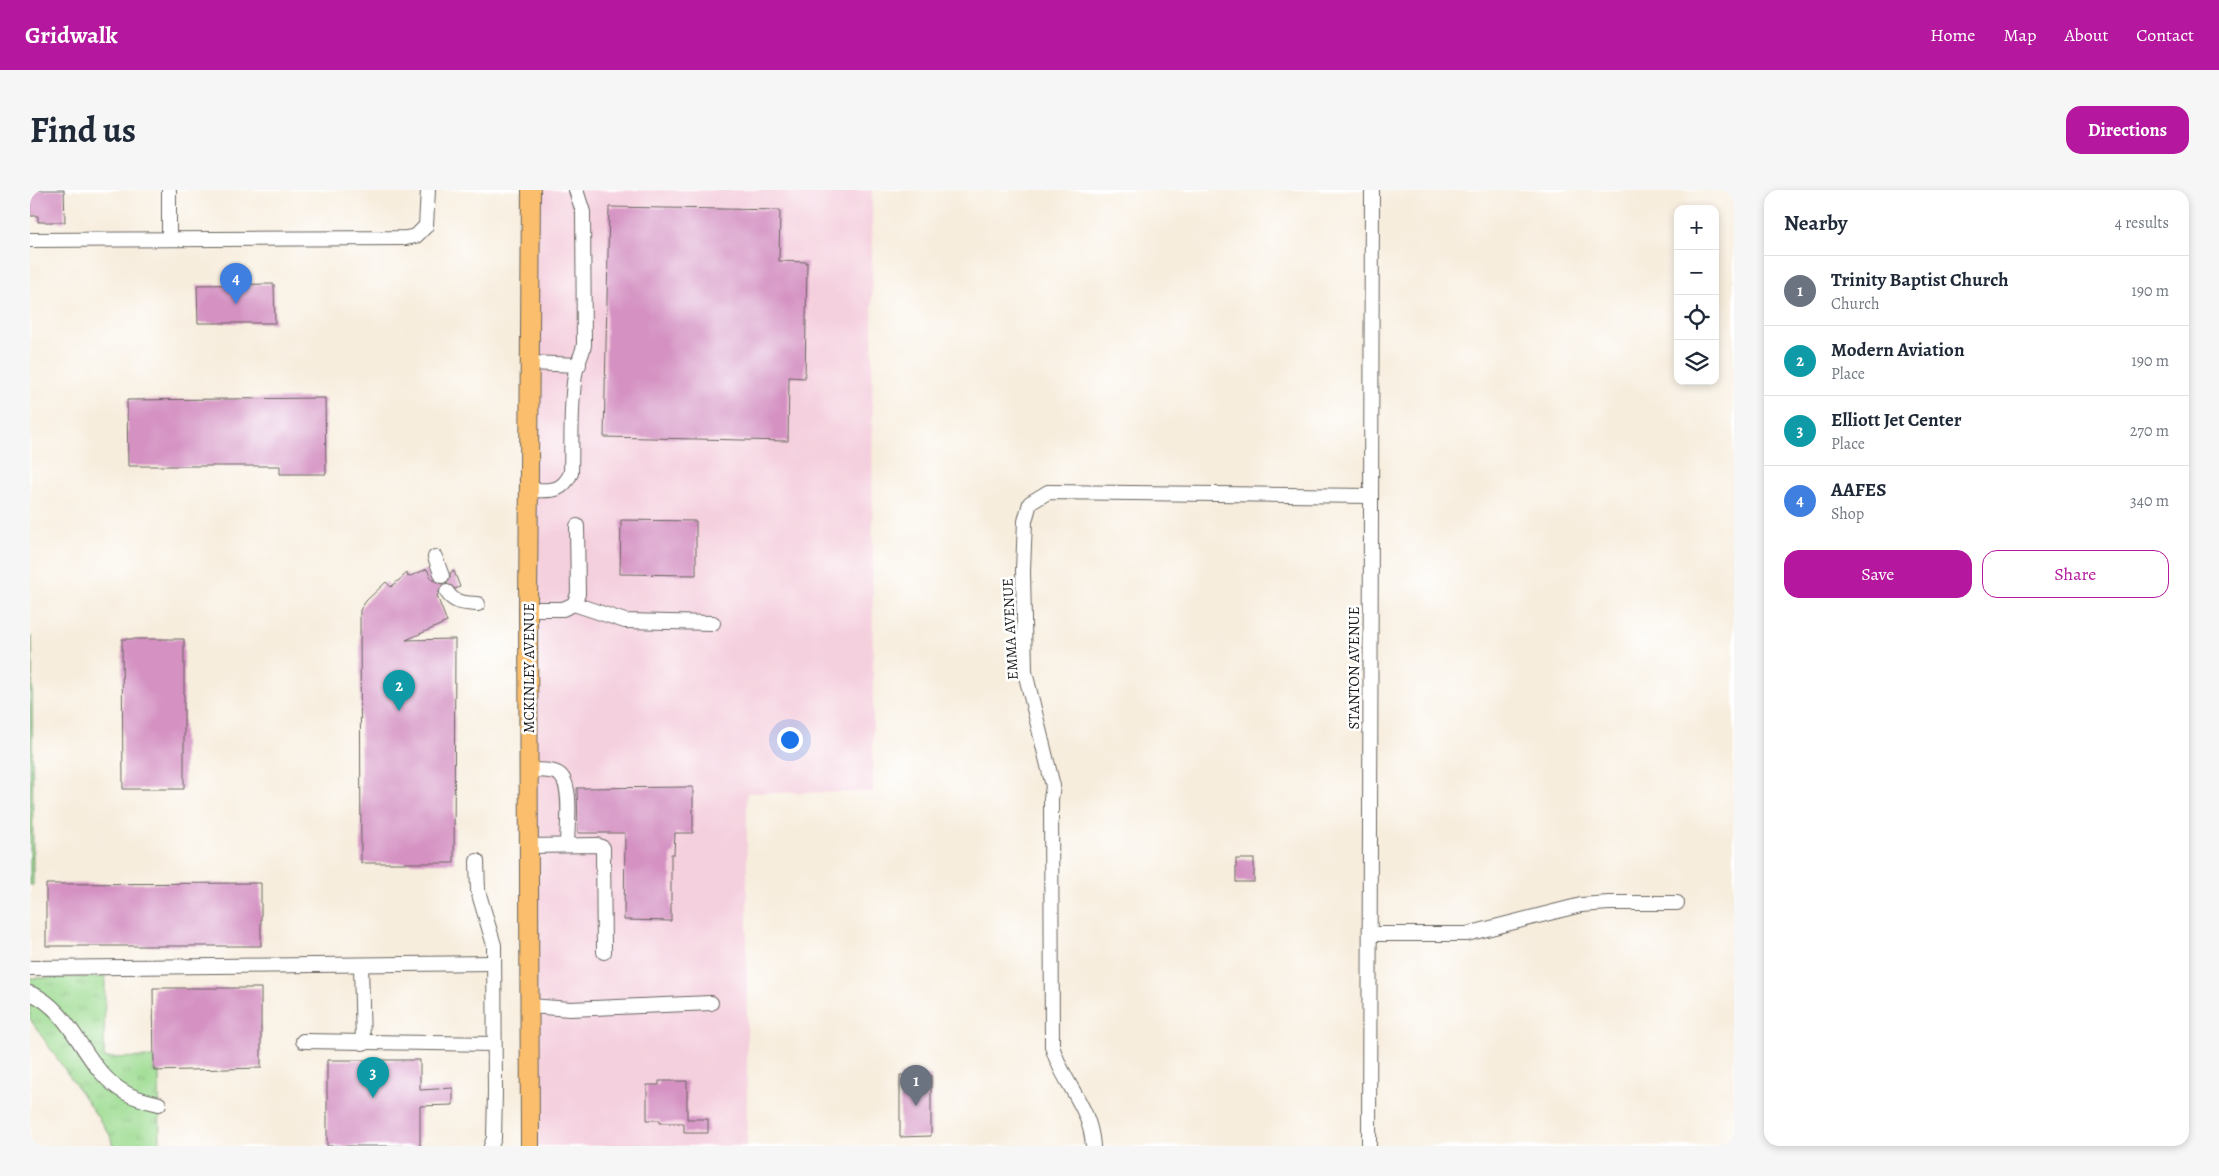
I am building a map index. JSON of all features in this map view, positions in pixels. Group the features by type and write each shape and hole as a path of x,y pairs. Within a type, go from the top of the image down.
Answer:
{"main road":[{"name":"MCKINLEY AVENUE","path":"530,1146 528,609 531,190"}],"street":[{"path":"169,239 170,190"},
{"path":"30,240 406,238 416,236 426,226 428,190"},
{"path":"529,490 556,490 566,484 571,472 573,388 584,345 583,212 576,190"},
{"name":"STANTON AVENUE","path":"1368,1146 1372,190"},
{"path":"530,363 579,364"},
{"name":"EMMA AVENUE","path":"1094,1146 1088,1115 1057,1063 1051,1037 1051,810 1053,786 1025,672 1024,531 1030,503 1048,492 1371,496"},
{"path":"574,604 578,594 577,526"},
{"path":"435,557 442,576"},
{"path":"447,592 453,599 462,603 478,604"},
{"path":"528,609 563,608 574,604 624,621 713,623"},
{"path":"529,770 554,772 566,782 568,792 567,845"},
{"path":"529,846 597,845 603,848 604,952"},
{"path":"477,861 478,890 490,927 494,963 494,1128 491,1146"},
{"path":"1370,934 1467,934 1581,905 1677,903"},
{"path":"30,968 494,963"},
{"path":"360,965 363,1043"},
{"path":"30,993 55,1010 95,1064 112,1082 125,1093 160,1104"},
{"path":"530,1006 570,1009 711,1003"},
{"path":"302,1041 494,1044"}],"shaded area":[{"path":"531,190 872,190 873,792 747,793 747,1146 530,1146"}],"green space":[{"path":"30,637 32,637 33,885 30,885"},
{"path":"105,977 104,1058 154,1057 154,1071 159,1071 160,1146 113,1146 110,1135 30,1019 30,978"}],"building":[{"path":"30,190 64,190 65,222 38,222 38,216 30,216"},
{"path":"609,207 780,210 779,261 807,262 805,378 789,377 788,441 604,437"},
{"path":"274,284 275,323 198,323 197,285"},
{"path":"325,398 326,474 280,474 280,466 128,466 127,400"},
{"path":"621,520 696,521 696,575 620,574"},
{"path":"427,569 432,580 443,584 437,596 447,622 406,640 455,639 454,863 361,863 360,610 366,601 386,582 391,587 407,573 408,577"},
{"path":"454,571 460,587 455,589 446,583 450,578 450,573"},
{"path":"122,639 184,639 184,789 123,789"},
{"path":"693,787 693,833 675,833 674,854 671,854 671,921 624,920 625,833 578,833 577,788"},
{"path":"1236,859 1254,859 1254,882 1236,882"},
{"path":"261,883 261,946 46,946 46,884"},
{"path":"153,988 261,988 261,1068 154,1071"},
{"path":"327,1060 420,1060 420,1090 453,1088 453,1105 420,1106 420,1146 327,1146"},
{"path":"900,1075 931,1075 931,1136 900,1137"},
{"path":"659,1081 687,1081 687,1119 708,1119 708,1133 684,1133 684,1123 660,1123 660,1120 647,1120 647,1085 659,1085"}],"place":[{"name":"AAFES","path":"236,304"},
{"name":"Modern Aviation","path":"399,711"},
{"name":"Elliott Jet Center","path":"373,1098"},
{"name":"Trinity Baptist Church","path":"916,1106"}]}
